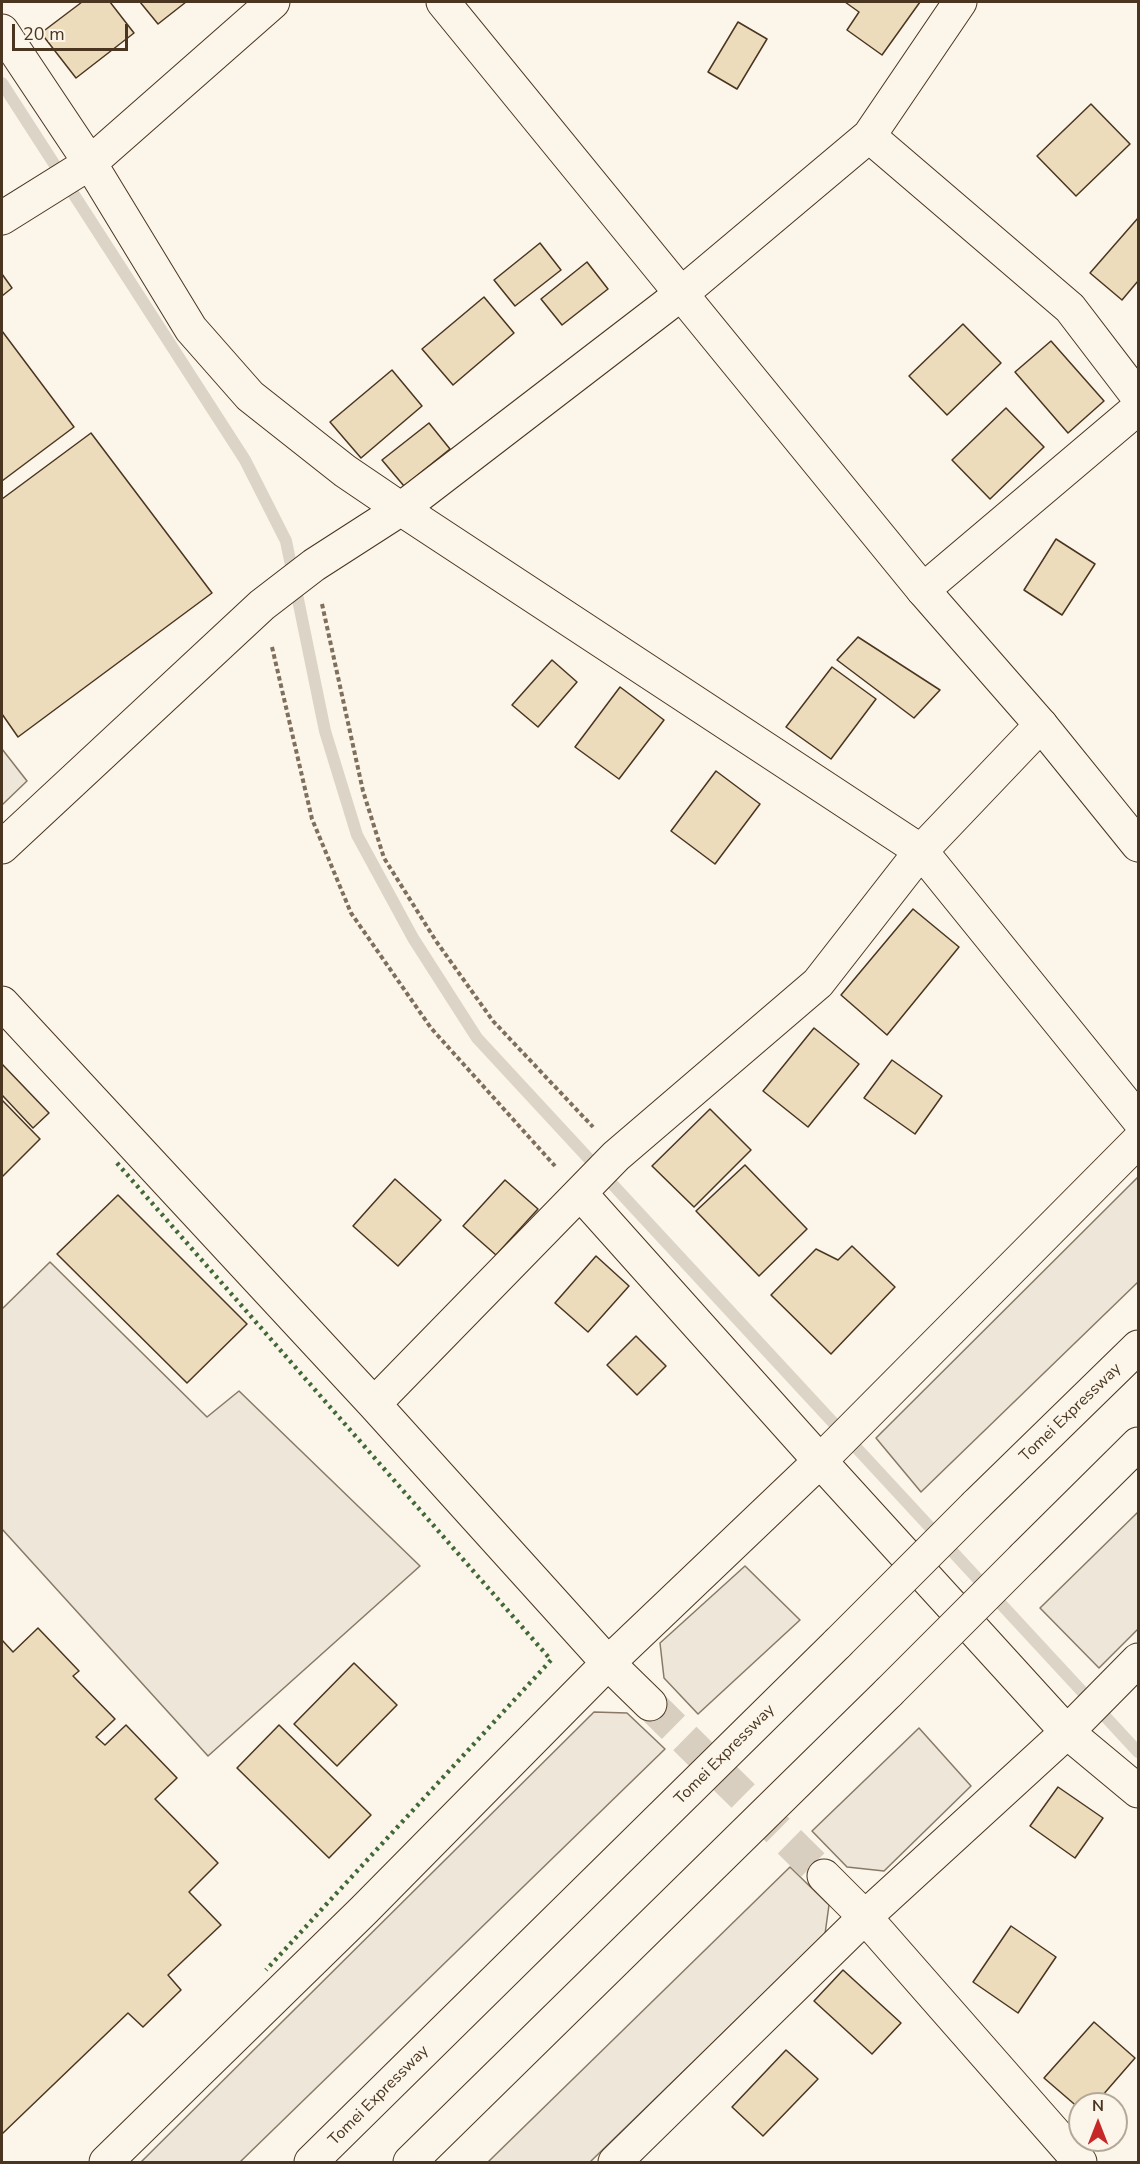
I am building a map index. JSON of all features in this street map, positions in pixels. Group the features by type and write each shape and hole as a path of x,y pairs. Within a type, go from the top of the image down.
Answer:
{"main road":[{"path":"2,218 88,164 273,2"},
{"path":"443,2 923,590 1041,725 1138,845"},
{"path":"2,847 267,601 313,566 401,509 681,294 869,136 960,2"},
{"path":"2,31 191,329 250,396 345,471 401,509 921,851 1138,1119"},
{"path":"869,136 1070,308 1138,397"},
{"path":"923,590 1138,408"},
{"path":"374,1404 617,1155 818,983 921,851 1041,725"},
{"path":"2,1003 374,1404 608,1663 650,1704"},
{"path":"106,2163 364,1910 608,1663 864,1417 1138,1141"},
{"path":"581,1192 1072,1728 1138,1791"},
{"name":"Tomei Expressway","path":"311,2163 1138,1347"},
{"path":"410,2163 1138,1444"},
{"path":"615,2163 865,1917 1129,1677"},
{"path":"824,1876 865,1917 1080,2163"}],"path":[{"path":"313,566 363,791 384,858 436,941 493,1020 617,1155"},
{"path":"267,601 312,819 351,913 431,1028 527,1137 581,1192"}],"shaded area":[{"path":"2,749 27,781 2,805"},
{"path":"1138,1177 1138,1282 921,1492 876,1438"},
{"path":"50,1262 207,1417 239,1391 420,1566 208,1756 2,1529 2,1309"},
{"path":"1138,1512 1138,1629 1099,1668 1040,1608"},
{"path":"745,1566 800,1620 698,1714 664,1678 660,1643"},
{"path":"594,1712 627,1713 665,1749 240,2162 141,2162"},
{"path":"919,1728 971,1786 884,1871 847,1867 812,1831"},
{"path":"790,1867 829,1905 825,1934 590,2162 488,2162"}],"building":[{"path":"82,2 110,2 134,33 76,78 41,33"},
{"path":"140,2 186,2 158,24"},
{"path":"845,2 920,2 882,55 847,30 859,12"},
{"path":"738,22 767,39 737,89 708,72"},
{"path":"1091,104 1130,144 1076,196 1037,156"},
{"path":"1138,218 1138,281 1122,300 1090,273"},
{"path":"540,243 561,270 515,306 494,280"},
{"path":"587,262 608,289 562,325 541,299"},
{"path":"2,274 12,288 2,296"},
{"path":"484,297 514,333 453,385 422,349"},
{"path":"963,324 1001,363 947,415 909,376"},
{"path":"2,331 74,427 2,481"},
{"path":"1051,341 1104,401 1068,433 1015,372"},
{"path":"392,370 422,406 361,458 330,422"},
{"path":"1006,408 1044,447 990,499 952,460"},
{"path":"429,423 450,449 404,486 382,460"},
{"path":"91,433 212,593 18,737 2,714 2,499"},
{"path":"1056,539 1095,564 1062,615 1024,590"},
{"path":"858,637 940,690 914,718 837,660"},
{"path":"552,660 577,682 538,727 512,705"},
{"path":"832,667 876,699 831,759 786,727"},
{"path":"620,687 664,720 619,779 575,747"},
{"path":"716,771 760,804 715,864 671,831"},
{"path":"913,909 959,947 887,1035 841,995"},
{"path":"814,1028 859,1064 808,1127 763,1091"},
{"path":"892,1060 942,1096 915,1134 864,1098"},
{"path":"2,1064 49,1113 33,1128 2,1095"},
{"path":"2,1100 40,1139 2,1177"},
{"path":"710,1109 751,1150 694,1207 652,1166"},
{"path":"745,1165 807,1229 759,1276 696,1211"},
{"path":"395,1179 441,1220 398,1266 353,1226"},
{"path":"505,1180 538,1209 496,1255 463,1226"},
{"path":"118,1195 247,1324 187,1383 57,1254"},
{"path":"852,1246 895,1287 831,1354 771,1295 816,1249 838,1260"},
{"path":"596,1256 629,1286 588,1332 555,1303"},
{"path":"636,1336 666,1366 637,1395 607,1365"},
{"path":"38,1628 79,1671 73,1676 115,1719 96,1737 105,1745 126,1725 177,1778 155,1799 218,1863 189,1892 221,1925 168,1975 181,1990 143,2027 128,2013 2,2134 2,1640 13,1652"},
{"path":"354,1663 397,1705 337,1766 294,1724"},
{"path":"279,1725 371,1815 329,1858 237,1768"},
{"path":"1058,1787 1103,1818 1075,1858 1030,1826"},
{"path":"1011,1926 1056,1957 1018,2013 973,1982"},
{"path":"843,1970 901,2023 872,2054 814,2001"},
{"path":"1094,2022 1135,2058 1105,2092 1068,2092 1068,2099 1044,2078"},
{"path":"786,2050 818,2079 763,2136 732,2107"}],"waterway":[{"path":"2,83 245,460 286,541 325,731 357,835 413,938 477,1038 1138,1752"}],"tunnel":[{"path":"650,1704 824,1876"}],"hedge":[{"path":"117,1163 551,1660 266,1970"}]}
